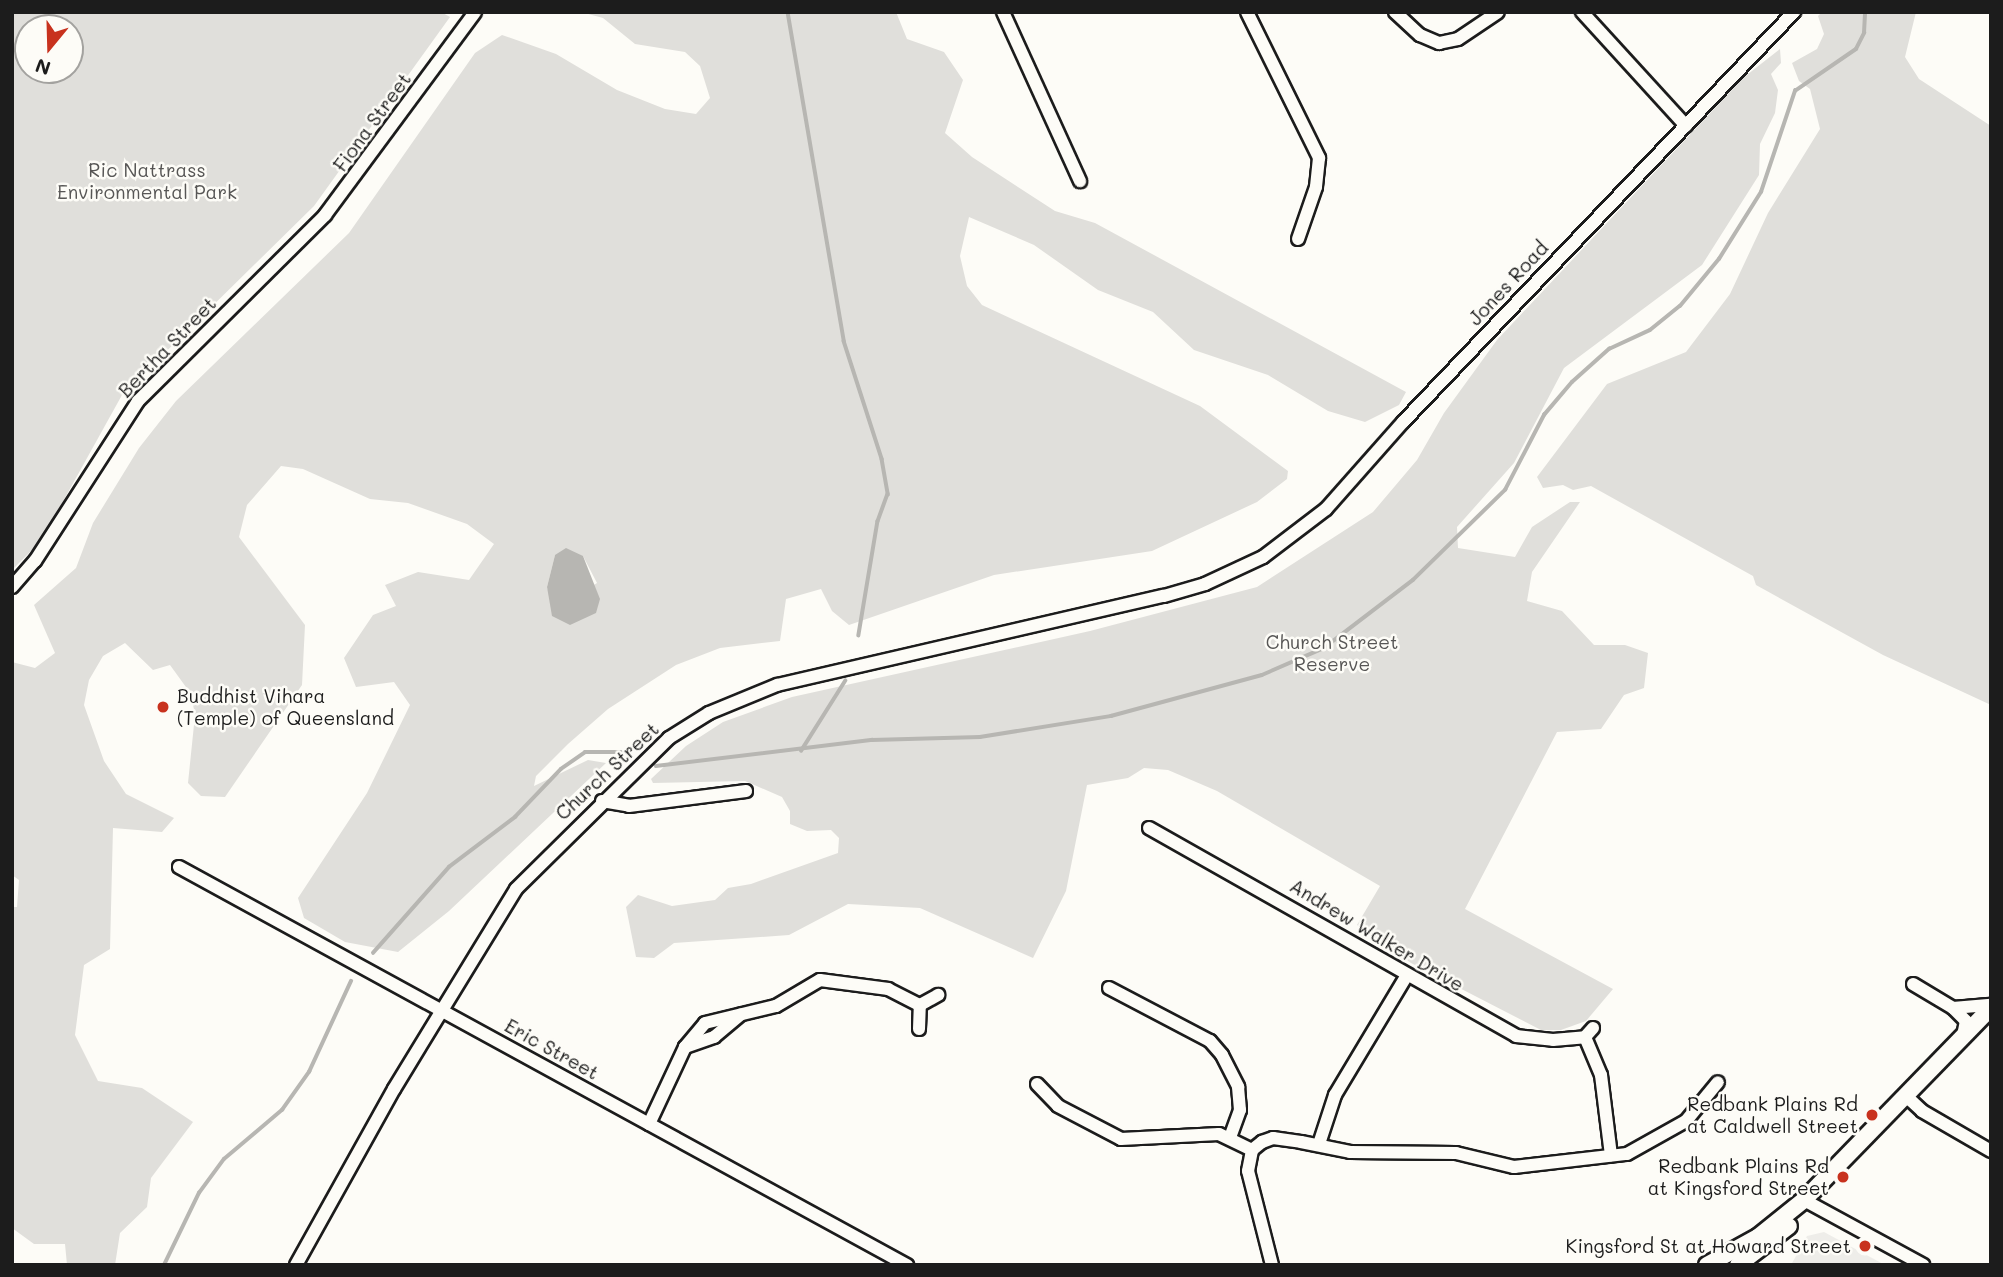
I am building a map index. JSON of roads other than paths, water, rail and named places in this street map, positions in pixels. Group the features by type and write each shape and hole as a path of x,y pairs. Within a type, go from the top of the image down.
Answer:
{"main road":[{"path":"1707,1265 1758,1237 1804,1200 1991,1007"},
{"path":"1738,1265 1795,1221 1804,1200"}],"street":[{"name":"Fiona Street","path":"293,250 356,178 475,12"},
{"path":"1003,12 1080,181"},
{"path":"1247,12 1319,158 1316,187 1298,239"},
{"path":"1395,12 1420,35 1439,43 1458,39 1498,12"},
{"path":"1581,12 1686,126"},
{"name":"Jones Road","path":"1241,568 1290,538 1326,509 1794,12"},
{"name":"Bertha Street","path":"12,587 35,561 138,401 293,250"},
{"name":"Church Street","path":"296,1265 516,889 602,801 669,738 745,696 1164,596 1241,568"},
{"path":"602,801 629,806 746,790"},
{"name":"Andrew Walker Drive","path":"1149,828 1330,927 1406,977 1516,1035 1535,1040 1589,1032 1601,1075 1611,1155"},
{"name":"Eric Street","path":"179,867 906,1265"},
{"path":"1320,1144 1335,1095 1406,977"},
{"path":"649,1124 685,1047 714,1037 741,1014 776,1006 820,981 888,989 919,1005"},
{"path":"1913,984 1953,1007 1966,1021 1963,1036"},
{"path":"1109,988 1210,1041 1222,1055 1238,1087 1240,1110 1230,1138"},
{"path":"919,1005 938,995"},
{"path":"919,1005 919,1029"},
{"path":"1953,1007 1991,1007"},
{"path":"1272,1265 1248,1171 1252,1150 1273,1138 1320,1144 1350,1152 1456,1153 1514,1167 1627,1154 1670,1132 1704,1105 1718,1083"},
{"path":"1037,1084 1058,1106 1130,1142 1212,1134 1230,1138 1252,1150"},
{"path":"1905,1095 1922,1111 1991,1152"},
{"path":"1804,1200 1919,1264"}],"waterway":[{"path":"788,12 844,341 882,459 888,494 878,521 859,635"},
{"path":"656,766 872,740 980,737 1111,716 1262,675 1324,648 1413,580 1505,490 1544,415 1572,382 1609,349 1650,330 1680,306 1719,259 1761,192 1795,91 1856,49 1864,33 1865,12"},
{"path":"801,751 845,681"},
{"path":"373,953 449,867 515,817 561,769 585,752 622,752"},
{"path":"164,1265 199,1193 224,1159 282,1110 309,1072 351,981"}],"place":[{"name":"Buddhist Vihara (Temple) of Queensland","path":"163,707"},
{"name":"Redbank Plains Rd at Caldwell Street","path":"1872,1115"},
{"name":"Redbank Plains Rd at Kingsford Street","path":"1843,1177"},
{"name":"Kingsford St at Howard Street","path":"1865,1246"}],"park label":[{"name":"Ric Nattrass Environmental Park","path":"147,181"},
{"name":"Church Street Reserve","path":"1332,653"}]}
